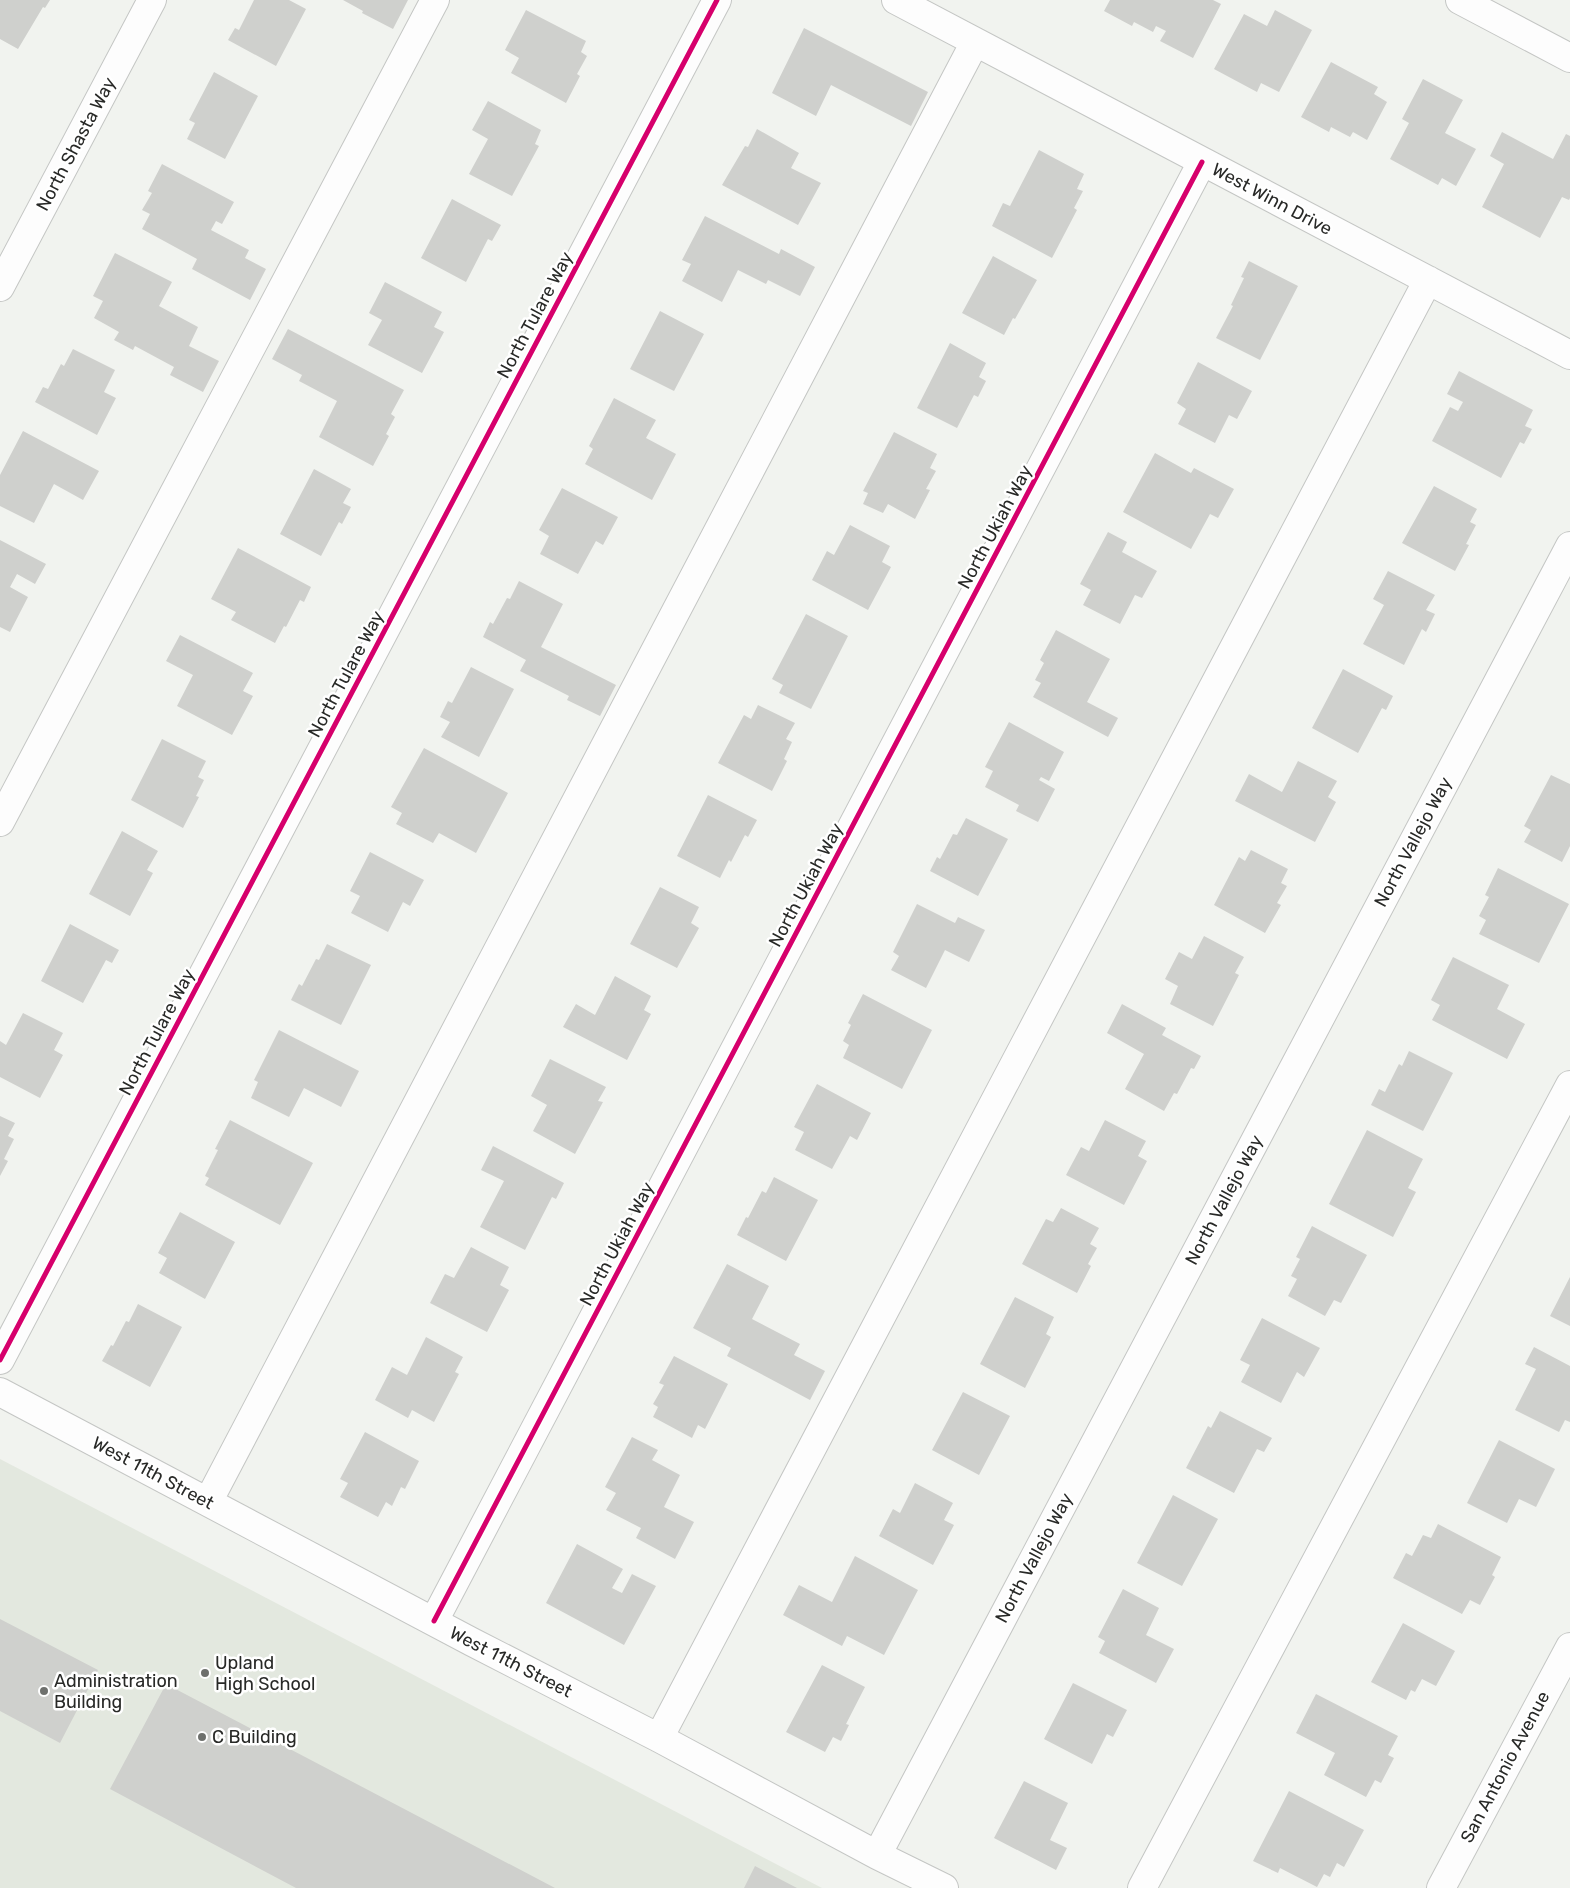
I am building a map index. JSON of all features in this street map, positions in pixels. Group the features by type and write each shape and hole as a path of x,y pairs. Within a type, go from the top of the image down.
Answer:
{"street":[{"name":"North Shasta Way","path":"0,287 152,0"},
{"path":"0,822 435,0"},
{"name":"North Tulare Way","path":"0,1360 717,0"},
{"name":"West Winn Drive","path":"896,0 1570,355"},
{"path":"1460,0 1570,58"},
{"path":"208,1502 975,42"},
{"name":"North Ukiah Way","path":"434,1621 1202,162"},
{"path":"659,1738 1428,280"},
{"name":"North Vallejo Way","path":"877,1855 1570,546"},
{"path":"1142,1888 1570,1085"},
{"name":"West 11th Street","path":"0,1392 659,1738 877,1855 944,1888"},
{"name":"San Antonio Avenue","path":"1441,1888 1562,1682 1570,1646"}],"shaded area":[{"name":"Upland High School","path":"0,1459 822,1888 0,1888"}],"building":[{"path":"0,0 50,0 45,8 43,7 18,49 0,39"},
{"path":"254,0 289,0 306,9 276,66 228,40 235,28 239,30"},
{"path":"343,0 408,0 393,29 362,13 363,11"},
{"path":"1110,0 1213,0 1221,4 1193,58 1160,41 1166,31 1156,26 1153,32 1134,22 1132,26 1104,11"},
{"path":"526,10 586,41 581,52 587,56 577,74 580,76 566,103 511,73 519,58 505,50"},
{"path":"1275,10 1312,30 1279,92 1261,83 1257,92 1214,69 1244,14 1267,26"},
{"path":"804,28 928,92 911,126 831,85 816,116 772,93"},
{"path":"1331,62 1378,87 1374,94 1387,102 1367,140 1353,132 1350,137 1331,127 1329,132 1301,117"},
{"path":"214,72 258,96 225,159 187,139 195,123 189,120"},
{"path":"1423,79 1463,100 1445,133 1476,149 1456,186 1442,178 1438,185 1390,159 1409,123 1402,119"},
{"path":"488,101 541,130 535,144 539,146 512,196 469,174 488,139 472,130"},
{"path":"757,129 799,153 791,168 821,183 798,225 722,185 745,146 748,147"},
{"path":"1502,132 1553,159 1566,134 1570,136 1570,198 1569,200 1562,197 1540,238 1482,207 1504,164 1490,156"},
{"path":"1039,150 1084,174 1077,189 1083,191 1074,208 1077,210 1052,258 992,226 1003,203 1010,206"},
{"path":"162,164 234,202 222,224 216,221 211,230 249,250 245,258 266,269 250,300 192,269 197,259 142,229 150,214 142,210 152,193 148,191"},
{"path":"452,199 501,225 492,241 488,239 466,282 421,258"},
{"path":"705,216 779,254 781,249 815,267 800,296 768,280 766,284 738,270 722,302 682,281 691,264 682,260"},
{"path":"115,253 172,282 159,306 198,327 189,346 219,361 203,392 170,375 174,367 135,346 133,350 114,340 119,332 94,318 103,301 93,296"},
{"path":"993,256 1037,280 1004,335 962,313"},
{"path":"1249,261 1298,286 1260,360 1216,338 1233,306 1231,305 1244,278 1241,277"},
{"path":"385,282 442,312 434,327 444,332 422,373 368,345 382,320 369,313"},
{"path":"660,311 704,334 674,391 630,369"},
{"path":"288,329 404,390 391,414 395,417 386,434 389,436 373,466 319,437 337,401 299,381 302,375 272,359"},
{"path":"950,343 986,363 979,377 986,381 978,397 974,395 957,428 917,408"},
{"path":"73,349 115,370 104,392 116,398 97,435 35,402 43,387 48,389 61,364 64,366"},
{"path":"1198,362 1252,391 1237,419 1229,415 1215,443 1178,424 1186,409 1177,403"},
{"path":"1459,371 1533,410 1525,426 1532,429 1524,444 1520,442 1501,478 1432,441 1450,407 1458,411 1463,402 1447,394"},
{"path":"614,398 656,420 646,438 676,454 652,500 585,464 593,449 589,446"},
{"path":"23,431 99,471 83,500 54,484 34,523 0,506 0,475"},
{"path":"894,432 937,454 930,468 936,471 926,489 930,490 915,519 888,504 883,513 863,504 868,493 863,491"},
{"path":"1155,453 1191,473 1194,468 1234,489 1218,518 1210,514 1191,549 1123,512"},
{"path":"314,469 351,489 343,503 351,507 342,524 339,522 321,556 280,534"},
{"path":"1434,486 1477,509 1470,522 1476,525 1466,544 1469,545 1455,571 1402,543"},
{"path":"562,488 618,517 603,545 596,541 578,574 540,554 549,536 539,530"},
{"path":"850,525 890,546 882,562 891,567 868,610 812,580 827,551 834,555"},
{"path":"1108,532 1127,542 1122,552 1157,571 1142,598 1135,595 1120,624 1083,605 1091,590 1080,584"},
{"path":"0,540 46,564 35,584 17,574 10,587 28,597 10,632 0,627"},
{"path":"238,548 311,587 304,602 300,600 275,643 231,620 236,612 211,599"},
{"path":"1388,571 1435,595 1426,610 1435,614 1426,632 1422,629 1404,665 1363,644 1384,605 1373,599"},
{"path":"519,581 563,604 541,647 616,685 600,716 567,700 569,696 520,671 526,660 483,637 490,622 493,624 507,598 510,599"},
{"path":"806,614 848,636 811,709 779,693 783,685 772,679"},
{"path":"1056,630 1110,659 1087,702 1118,718 1108,737 1033,697 1041,683 1035,680 1044,663 1040,660"},
{"path":"180,635 253,673 243,691 253,696 232,735 177,706 193,675 166,661"},
{"path":"471,667 514,689 479,757 441,737 450,722 440,717 448,701 452,703"},
{"path":"1343,669 1393,696 1386,710 1382,708 1358,753 1312,728"},
{"path":"758,705 795,723 786,739 792,742 784,759 787,761 772,791 718,763 744,715 751,719"},
{"path":"1009,722 1064,752 1049,781 1041,777 1039,780 1055,789 1038,822 1016,811 1019,805 985,787 993,771 985,767"},
{"path":"162,739 206,761 198,777 204,780 196,796 199,797 183,828 131,800"},
{"path":"424,748 508,793 476,853 439,833 433,843 396,824 402,813 391,807"},
{"path":"1298,761 1337,781 1328,797 1336,802 1315,842 1235,801 1249,774 1282,792"},
{"path":"1551,775 1570,784 1570,846 1562,862 1524,842 1531,830 1524,826"},
{"path":"708,795 757,820 748,837 745,835 731,862 729,860 720,878 677,856"},
{"path":"966,818 1008,839 978,896 930,871 937,857 940,859 953,834 957,835"},
{"path":"122,831 158,851 147,870 153,873 130,916 89,894"},
{"path":"1251,850 1288,869 1281,883 1287,886 1277,903 1281,905 1265,933 1214,905 1239,857 1245,861"},
{"path":"370,852 424,880 410,906 403,902 388,932 351,913 360,896 350,891"},
{"path":"1498,868 1569,904 1539,963 1479,934 1486,920 1479,916 1489,897 1485,895"},
{"path":"660,887 699,907 691,923 699,928 677,968 630,944"},
{"path":"917,904 955,923 958,917 985,930 969,962 945,950 926,988 891,970 899,956 893,952"},
{"path":"70,924 119,950 112,963 106,960 83,1003 41,981"},
{"path":"1204,936 1244,957 1235,973 1239,975 1213,1026 1170,1004 1178,986 1165,979 1179,952 1192,959"},
{"path":"327,944 371,965 341,1025 291,1000 299,984 302,986 316,959 319,960"},
{"path":"1453,957 1509,985 1497,1009 1525,1024 1507,1059 1432,1020 1440,1005 1431,1000"},
{"path":"615,976 651,996 644,1010 651,1014 627,1060 563,1027 576,1004 595,1015"},
{"path":"863,994 932,1030 902,1089 843,1058 849,1045 843,1041 851,1025 848,1023"},
{"path":"1122,1004 1166,1028 1162,1035 1201,1056 1194,1069 1191,1068 1177,1094 1174,1093 1164,1111 1125,1089 1144,1054 1107,1033"},
{"path":"23,1013 63,1033 54,1050 63,1055 40,1098 0,1077 0,1041 6,1045"},
{"path":"279,1030 359,1071 341,1107 304,1088 289,1117 251,1098 258,1082 254,1080"},
{"path":"1409,1051 1453,1073 1423,1131 1371,1105 1379,1089 1385,1092 1399,1064 1402,1066"},
{"path":"550,1059 606,1087 598,1101 603,1102 575,1154 533,1131 547,1105 531,1096"},
{"path":"817,1084 871,1113 857,1140 850,1136 832,1169 795,1150 804,1132 794,1127"},
{"path":"0,1116 15,1123 8,1136 14,1139 4,1159 8,1161 0,1176"},
{"path":"230,1120 313,1163 280,1225 205,1185 209,1178 205,1176 218,1150 215,1149"},
{"path":"1105,1120 1146,1141 1138,1156 1147,1161 1124,1205 1066,1175 1081,1147 1089,1151"},
{"path":"1367,1130 1423,1159 1408,1188 1416,1192 1393,1237 1329,1204"},
{"path":"493,1146 564,1183 556,1199 552,1197 525,1250 480,1227 504,1181 481,1170"},
{"path":"774,1177 818,1200 786,1261 737,1235 762,1191 766,1193"},
{"path":"1061,1208 1099,1228 1090,1244 1097,1248 1088,1264 1091,1266 1077,1293 1022,1264 1046,1219 1053,1222"},
{"path":"180,1212 235,1242 205,1299 159,1273 167,1258 158,1253"},
{"path":"1312,1226 1367,1255 1341,1303 1334,1300 1325,1316 1288,1296 1297,1279 1291,1276 1300,1259 1296,1257"},
{"path":"471,1247 509,1267 500,1285 509,1290 487,1332 430,1303 445,1274 454,1278"},
{"path":"727,1264 769,1286 752,1319 800,1344 794,1355 825,1371 810,1400 727,1356 731,1348 693,1328"},
{"path":"1570,1277 1570,1326 1550,1316"},
{"path":"1015,1297 1054,1317 1046,1334 1051,1337 1025,1388 980,1364"},
{"path":"138,1304 182,1327 150,1387 102,1361 111,1345 113,1346 126,1321 129,1322"},
{"path":"1262,1318 1320,1348 1304,1377 1297,1372 1281,1403 1241,1382 1250,1365 1240,1360"},
{"path":"426,1337 463,1357 455,1372 459,1374 434,1422 412,1410 408,1418 375,1400 392,1367 407,1375"},
{"path":"1534,1347 1570,1366 1570,1422 1565,1420 1559,1432 1515,1410 1536,1369 1525,1364"},
{"path":"674,1356 728,1384 705,1429 698,1425 692,1438 653,1417 658,1407 653,1404 664,1385 659,1383"},
{"path":"963,1392 1010,1416 979,1475 932,1450"},
{"path":"1220,1411 1272,1438 1264,1452 1257,1449 1234,1493 1186,1468 1208,1426 1211,1428"},
{"path":"365,1432 419,1461 405,1489 401,1487 392,1506 386,1502 378,1517 340,1497 348,1483 340,1479"},
{"path":"632,1437 658,1450 652,1460 680,1475 664,1507 694,1522 675,1559 636,1538 641,1528 606,1510 616,1493 605,1487"},
{"path":"1499,1440 1555,1469 1536,1507 1519,1499 1507,1523 1467,1503"},
{"path":"915,1483 953,1503 944,1520 954,1525 933,1565 879,1536 893,1509 900,1513"},
{"path":"1173,1495 1218,1519 1182,1586 1137,1563"},
{"path":"1438,1524 1501,1557 1492,1575 1495,1577 1480,1605 1470,1600 1462,1614 1393,1578 1406,1553 1412,1556 1423,1535 1431,1538"},
{"path":"577,1544 623,1569 612,1588 622,1593 632,1574 656,1586 624,1645 546,1603"},
{"path":"855,1556 918,1590 884,1655 847,1636 842,1646 783,1615 799,1585 832,1602"},
{"path":"1123,1589 1159,1608 1146,1635 1174,1649 1156,1683 1099,1653 1105,1641 1098,1637"},
{"name":"Administration Building","path":"0,1619 98,1670 60,1743 0,1711"},
{"path":"1403,1623 1455,1651 1436,1686 1422,1679 1415,1692 1411,1690 1406,1700 1371,1682"},
{"path":"822,1665 865,1687 846,1724 849,1725 841,1741 833,1737 825,1752 786,1732"},
{"path":"1073,1683 1127,1710 1113,1737 1107,1734 1092,1764 1044,1739"},
{"name":"C Building","path":"166,1684 555,1888 296,1888 110,1789"},
{"path":"1316,1694 1398,1736 1388,1755 1394,1758 1381,1783 1375,1780 1366,1797 1324,1775 1335,1753 1296,1733"},
{"path":"1024,1781 1068,1803 1050,1840 1067,1848 1056,1870 994,1838"},
{"path":"1289,1791 1364,1830 1344,1867 1337,1863 1330,1877 1324,1874 1317,1887 1280,1868 1278,1873 1253,1861"},
{"path":"755,1866 797,1888 744,1888"}],"cycle path":[{"path":"0,1360 717,0"},
{"path":"434,1621 1202,162"}],"place":[{"name":"Upland High School","path":"205,1673"},
{"name":"Administration Building","path":"44,1691"},
{"name":"C Building","path":"202,1737"}]}
